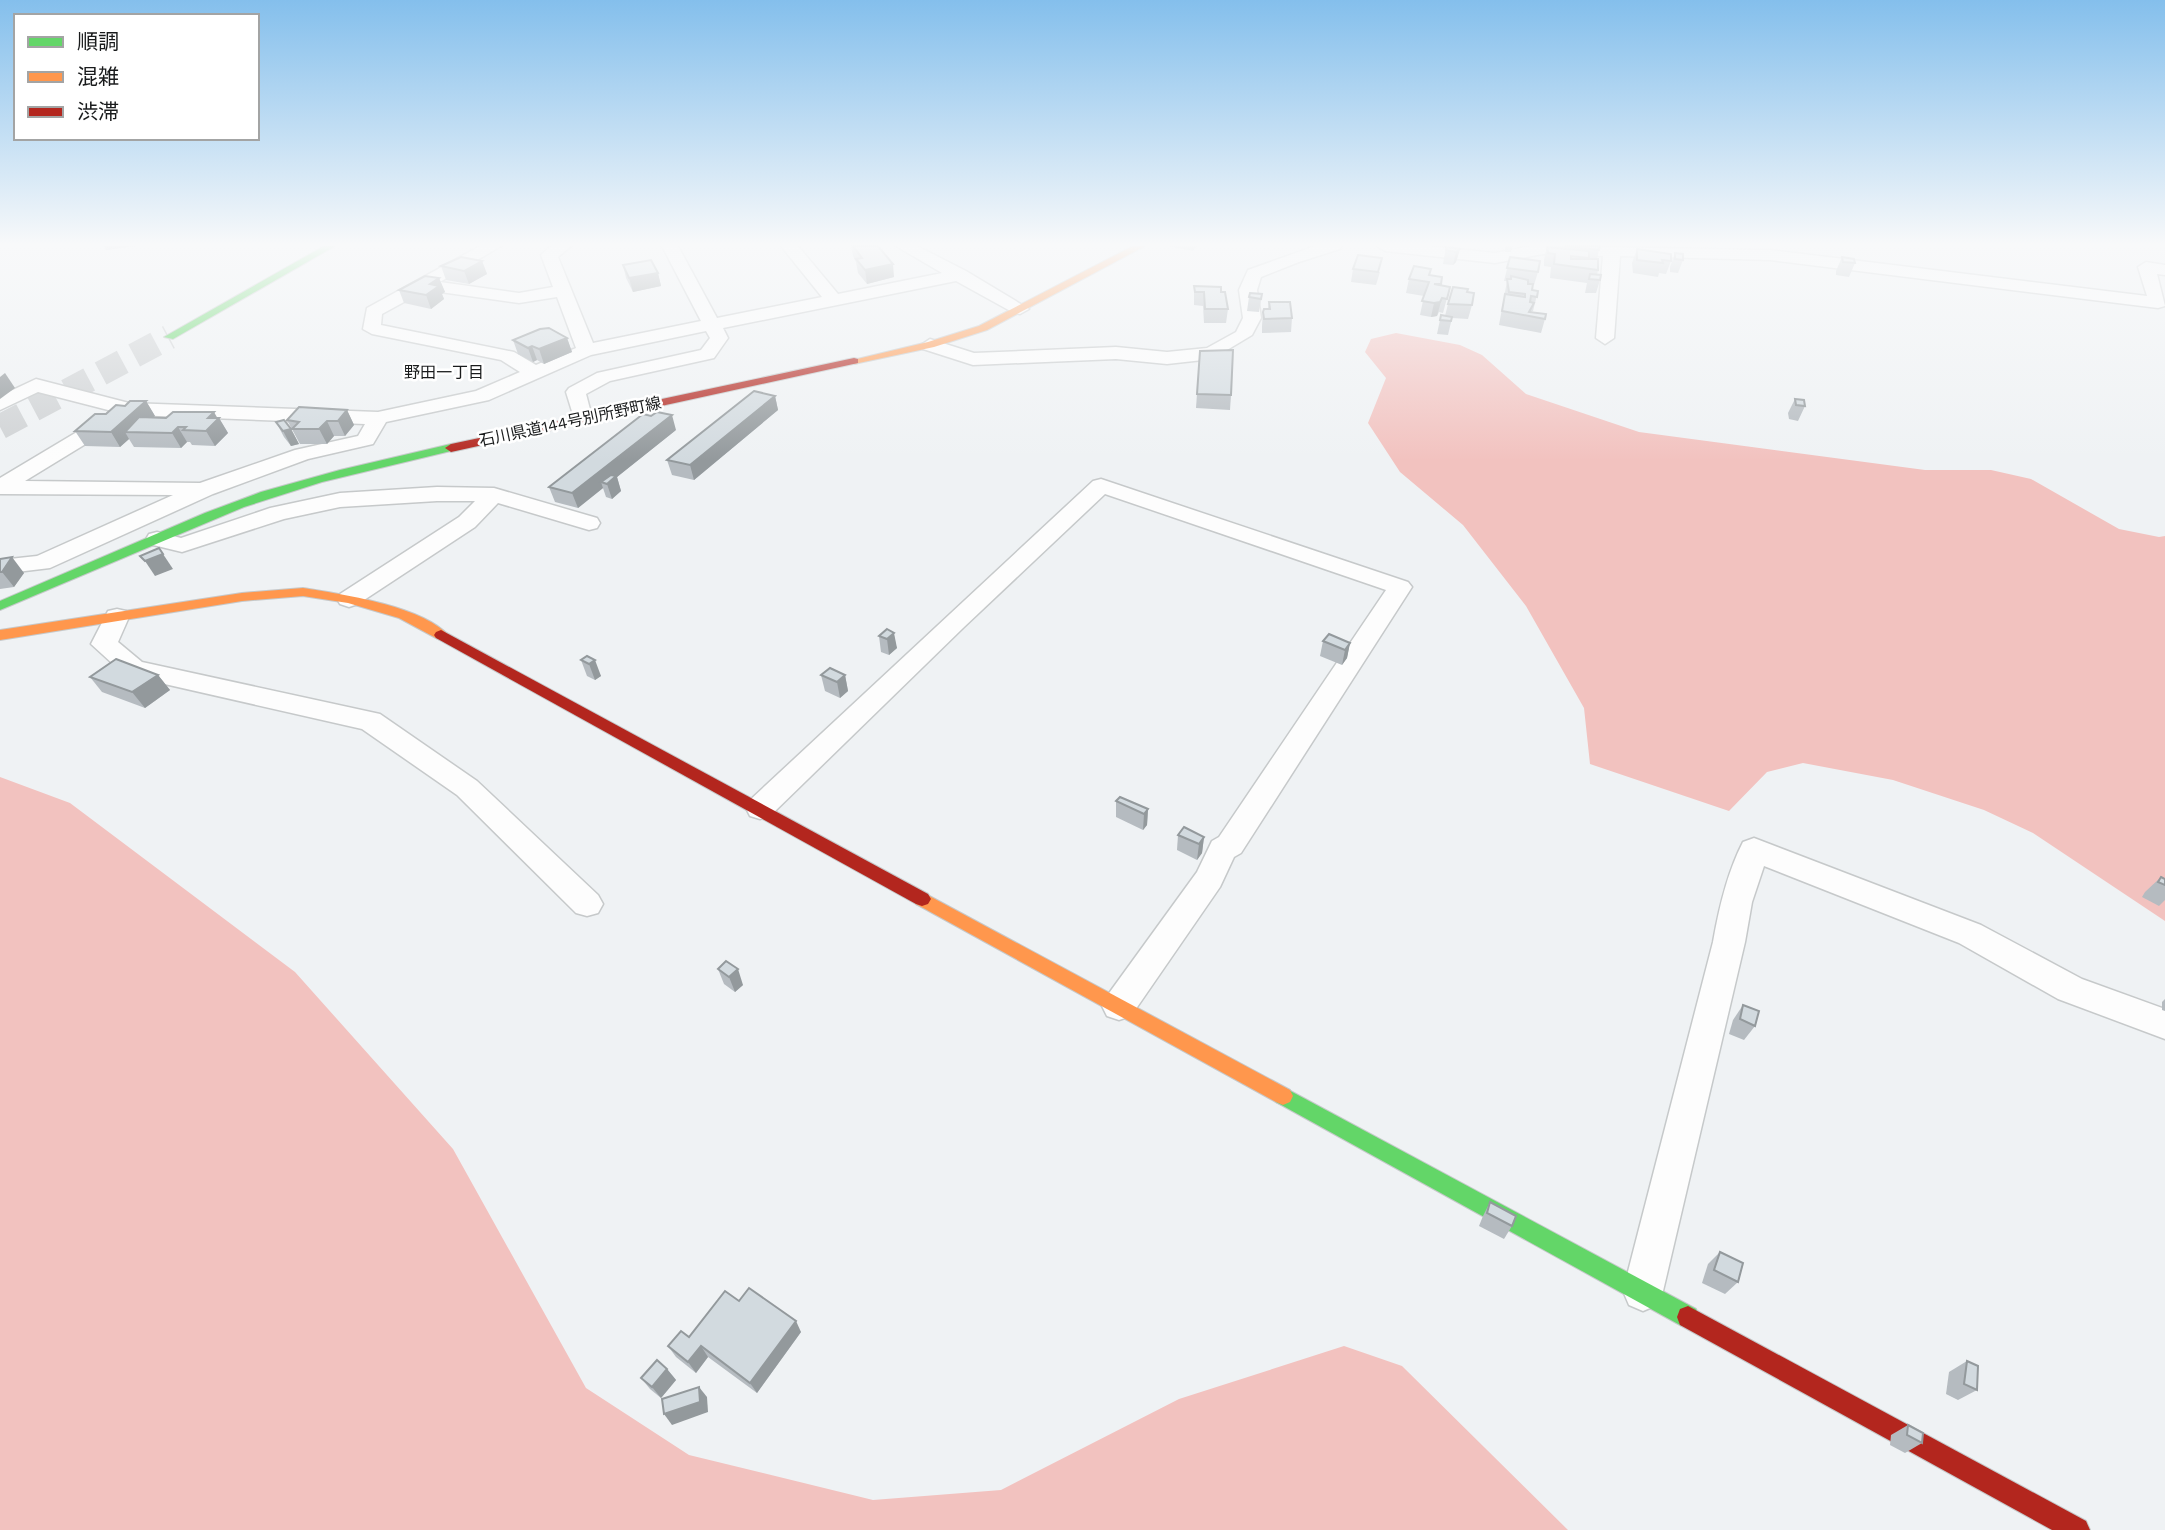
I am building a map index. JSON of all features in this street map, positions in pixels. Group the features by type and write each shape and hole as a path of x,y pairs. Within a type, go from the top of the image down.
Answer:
{"main road":[{"path":"164,332 191,317"},
{"name":"石川県道144号別所野町線","path":"0,606 40,593 215,512 274,492 350,471 582,418 930,345 983,328 1004,317"},
{"path":"0,635 242,597 303,592 349,599 404,615 2077,1530"}],"street":[{"path":"373,317 373,329 507,356 534,372"},
{"path":"573,317 586,350"},
{"path":"582,418 576,392 604,377 707,354 719,338 709,317"},
{"path":"12,380 129,409 378,418 482,396 586,350 755,317"},
{"path":"930,345 973,359 1116,353 1167,358 1212,353 1243,335 1252,317"},
{"path":"1605,338 1607,317"},
{"path":"0,404 36,385"},
{"path":"0,487 129,409"},
{"path":"0,566 42,563 205,489 302,454 366,440 378,418"},
{"path":"760,808 1101,486 1400,587 1230,845 1223,849 1209,879 1119,1006"},
{"path":"0,487 205,489"},
{"path":"157,539 181,545 278,513 340,500 437,494 494,495 589,523"},
{"path":"349,599 467,522 494,495"},
{"path":"117,617 104,644 134,669 370,721 467,788 587,904"},
{"path":"1643,1291 1729,942 1736,902 1754,849 1970,934 2070,989 2165,1024"}],"shaded area":[{"path":"1396,333 1460,345 1482,355 1526,394 1639,432 1925,470 1991,470 2031,479 2119,529 2165,536 2165,921 2033,833 1984,810 1893,780 1803,763 1767,772 1729,811 1590,764 1584,708 1526,606 1463,525 1400,472 1368,423 1386,378 1365,352 1371,339"},
{"path":"0,777 70,803 295,972 453,1149 586,1388 689,1455 873,1500 1001,1490 1179,1399 1344,1346 1402,1366 1568,1530 0,1530"}],"building":[{"path":"1264,317 1292,318 1264,319"},
{"path":"1441,317 1452,317 1451,321 1440,320"},
{"path":"549,328 567,338 539,349 532,346 528,348 513,340 540,329"},
{"path":"1233,350 1231,395 1197,394 1200,351"},
{"path":"754,391 775,396 690,465 667,460"},
{"path":"1795,399 1804,400 1805,406 1796,405"},
{"path":"130,401 146,401 111,432 75,431 95,414 106,414 116,405 125,406"},
{"path":"299,407 347,410 338,421 327,421 319,429 292,429 299,422 287,420"},
{"path":"173,412 214,412 208,418 219,418 206,431 183,430 186,427 178,427 172,433 125,432 139,417 166,418"},
{"path":"657,412 672,415 572,493 549,487 643,414 651,416"},
{"path":"284,420 291,429 283,431 276,422"},
{"path":"611,475 616,476 607,484 601,482"},
{"path":"159,548 163,554 145,561 140,556"},
{"path":"12,557 2,572 0,572 0,559"},
{"path":"887,629 894,633 887,639 879,636"},
{"path":"1329,634 1350,643 1345,650 1323,641"},
{"path":"587,656 595,660 589,664 581,660"},
{"path":"116,659 158,675 132,692 90,677"},
{"path":"830,668 845,675 837,682 821,675"},
{"path":"1120,797 1148,809 1144,814 1116,801"},
{"path":"1184,827 1204,837 1199,844 1178,835"},
{"path":"2161,877 2165,879 2165,885 2158,882"},
{"path":"726,961 738,969 729,977 718,969"},
{"path":"1743,1005 1759,1011 1755,1026 1740,1019"},
{"path":"1490,1202 1516,1216 1512,1226 1487,1213"},
{"path":"1720,1252 1743,1263 1738,1282 1714,1270"},
{"path":"749,1288 796,1321 750,1383 701,1346 688,1362 668,1346 681,1331 689,1337 725,1291 739,1301"},
{"path":"657,1360 667,1369 652,1387 641,1378"},
{"path":"1967,1361 1978,1366 1977,1390 1964,1384"},
{"path":"699,1387 700,1402 664,1414 662,1399"},
{"path":"1908,1425 1923,1433 1922,1443 1907,1435"}],"tunnel":[{"path":"0,427 169,337"}],"traffic: fast":[{"path":"169,337 204,317"},
{"path":"0,606 240,504 318,479 451,448"},
{"path":"1283,1096 1688,1317"}],"traffic: slow":[{"path":"854,361 930,345 983,328 1003,317"},
{"path":"0,635 242,597 303,592 349,599 404,615 441,635"},
{"path":"922,899 1283,1096"}],"traffic: jam":[{"path":"451,448 854,361"},
{"path":"441,635 922,899"},
{"path":"1688,1317 2077,1530"}],"district":[{"name":"野田一丁目","path":"444,372"}]}
